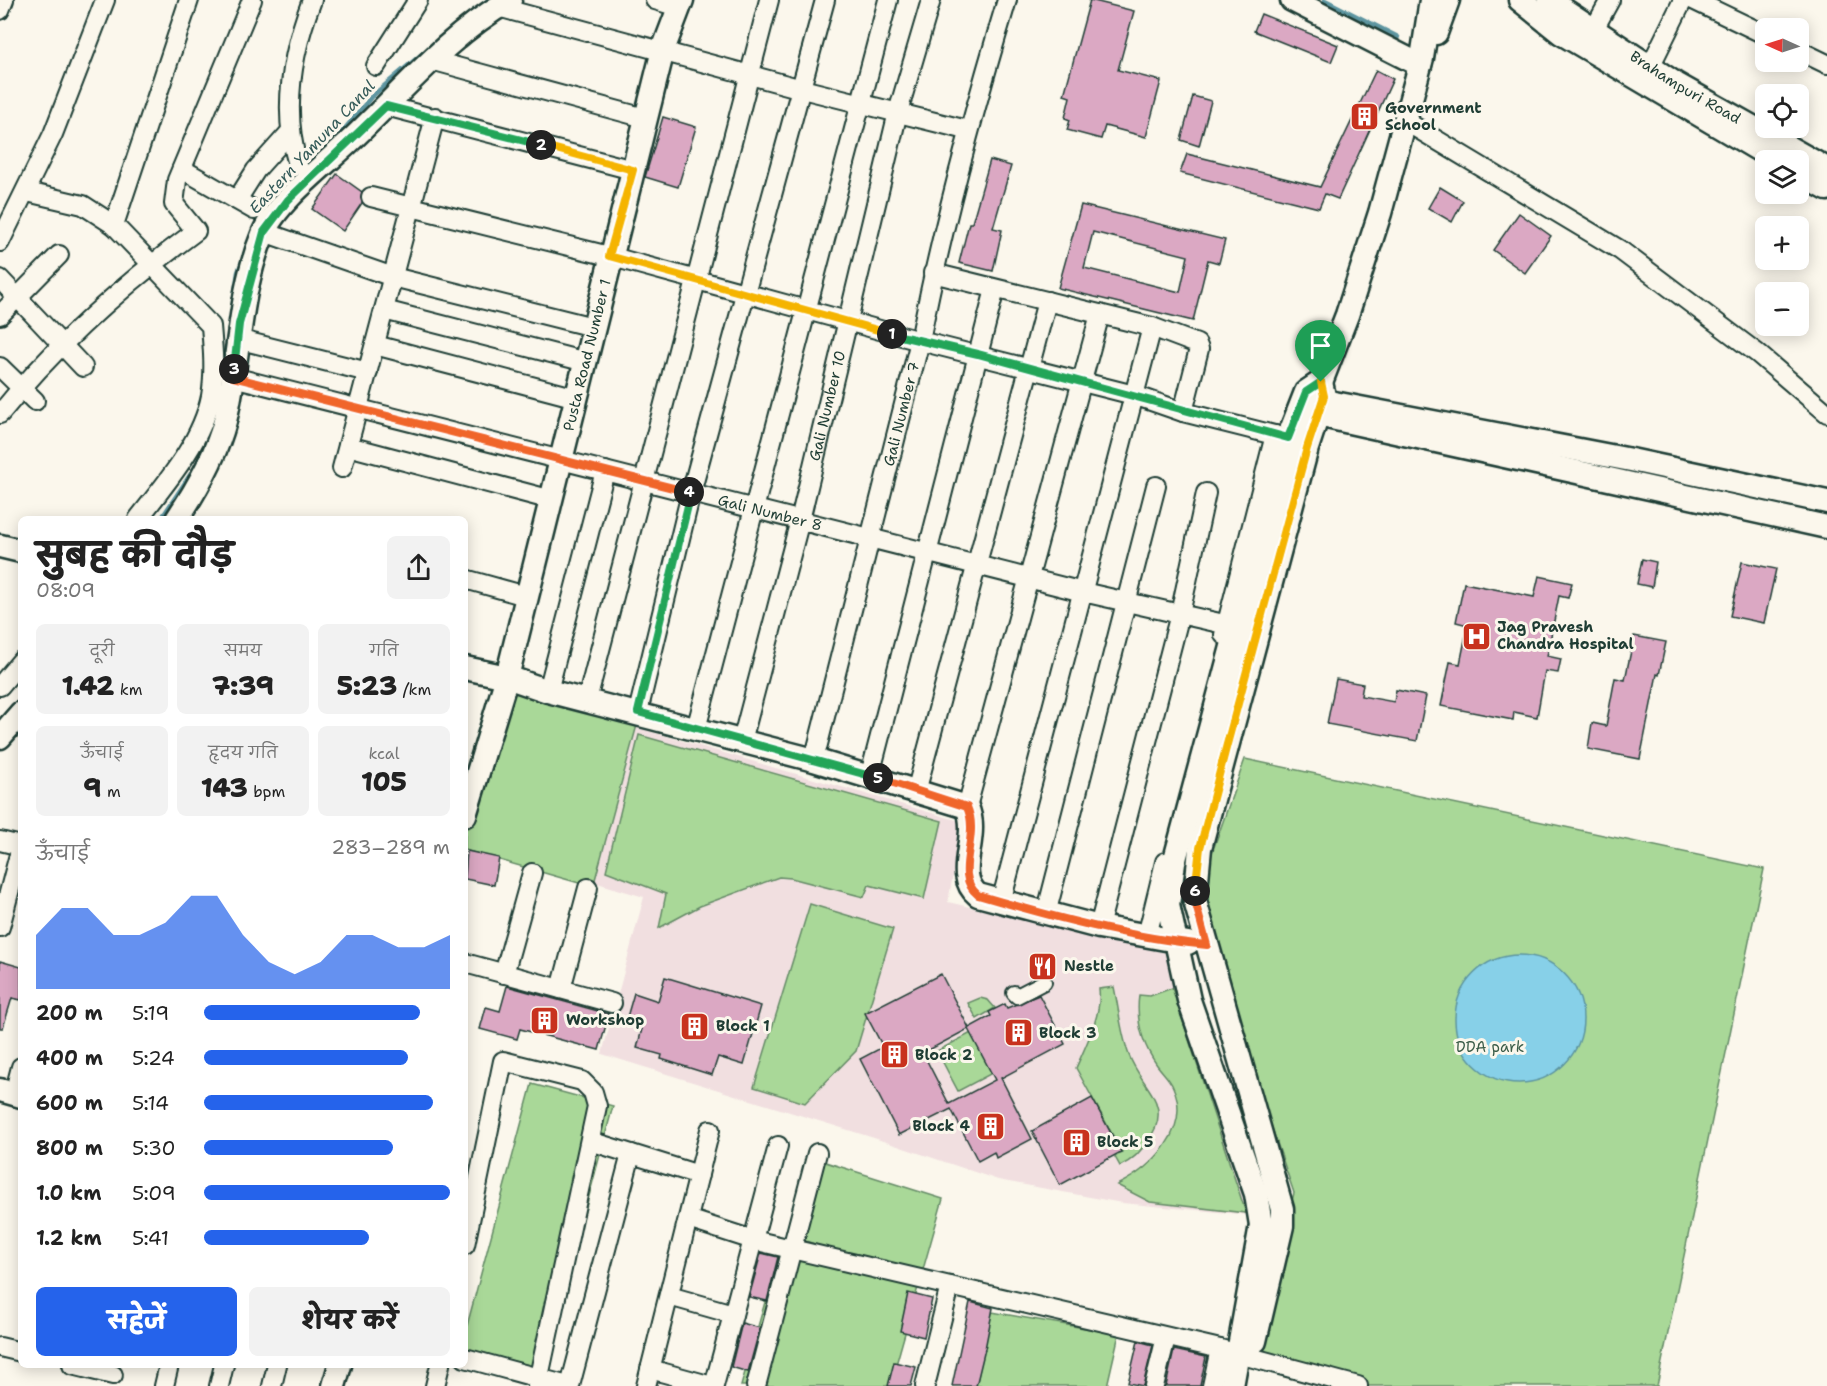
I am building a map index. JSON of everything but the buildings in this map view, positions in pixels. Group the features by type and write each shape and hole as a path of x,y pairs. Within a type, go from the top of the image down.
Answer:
{"street":[{"path":"0,10 4,0"},
{"path":"0,242 27,192 53,134 105,0"},
{"path":"114,225 189,0"},
{"path":"0,414 21,387 110,298 196,231 174,204 182,169 252,0"},
{"path":"298,165 291,131 295,59 300,31 312,0"},
{"path":"376,66 418,0"},
{"path":"655,0 681,3"},
{"path":"588,700 769,0"},
{"path":"638,712 691,493 825,0"},
{"path":"696,729 888,0"},
{"name":"Gali Number 10","path":"742,741 800,520 898,112 931,0"},
{"name":"Gali Number 7","path":"814,760 920,342 933,273 967,130 1007,0"},
{"path":"1292,0 1421,62"},
{"path":"1212,1386 1237,1354 1282,1226 1282,1209 1195,901 1200,848 1313,401 1347,315 1380,213 1421,62 1431,0"},
{"path":"1421,62 1448,0"},
{"name":"Brahampuri Road","path":"1520,0 1561,33 1590,38"},
{"name":"Brahampuri Road","path":"1549,0 1590,38 1761,150"},
{"path":"1590,38 1610,0"},
{"path":"1646,74 1683,0"},
{"path":"1693,0 1755,30"},
{"path":"179,516 196,490 224,423 233,377 237,339 251,275 264,232 288,200 386,106 430,60 476,19 504,3 802,89 967,130"},
{"name":"Pusta Road Number 1","path":"468,805 507,677 586,362 609,256 663,50 681,3"},
{"path":"1809,56 1827,64"},
{"path":"430,60 645,118"},
{"name":"Brahampuri Road","path":"1646,74 1676,84 1827,169"},
{"path":"386,106 633,170"},
{"path":"342,468 435,117"},
{"path":"1405,121 1620,250 1757,353 1827,413"},
{"path":"237,200 256,170 291,131"},
{"path":"182,169 254,210"},
{"path":"1809,179 1827,189"},
{"path":"27,192 83,205 114,225 212,326 214,366 210,397 193,442 140,516"},
{"path":"371,197 609,256 920,342 978,354 1134,395 1183,412 1281,437"},
{"path":"264,232 393,276 594,327"},
{"path":"0,315 59,255"},
{"path":"933,273 1152,327 1198,347 1183,412"},
{"path":"0,279 16,299 83,367"},
{"path":"870,775 995,289"},
{"path":"916,792 1047,301"},
{"path":"384,310 586,362"},
{"path":"1100,314 967,807 972,819 973,834 966,868 967,880 970,889 978,895 1001,902 1099,927 1176,942 1207,945"},
{"path":"1001,902 1152,327"},
{"path":"237,339 368,372"},
{"path":"375,345 577,398"},
{"path":"0,367 35,401"},
{"name":"Gali Number 8","path":"233,377 358,411 1083,592 1232,626"},
{"path":"1232,1386 1261,1225 1256,1194 1207,1056 1190,1000 1168,905 1174,863 1281,437 1313,401"},
{"path":"1313,401 1598,453 1827,502"},
{"path":"1313,401 1827,528"},
{"path":"348,446 552,500"},
{"path":"548,690 605,471"},
{"path":"1046,914 1156,486"},
{"path":"1099,927 1180,614 1206,493"},
{"path":"0,546 18,550"},
{"path":"468,580 526,596"},
{"path":"1147,936 1232,626"},
{"path":"0,686 18,665"},
{"path":"468,670 507,677 548,690 870,775 967,807"},
{"path":"0,737 18,716"},
{"path":"0,841 18,845"},
{"path":"0,927 18,858"},
{"path":"504,974 532,873"},
{"path":"561,989 588,888"},
{"path":"468,964 612,1003"},
{"path":"1014,993 1017,996 1044,982"},
{"path":"468,1230 502,1061 582,1081 593,1092 597,1107 538,1383"},
{"path":"12,1094 18,1076"},
{"path":"710,1130 648,1377 713,1386 778,1146"},
{"path":"590,1141 699,1175"},
{"path":"756,1386 817,1153"},
{"path":"468,1359 538,1383 569,1386 631,1154"},
{"path":"688,1219 753,1240 1237,1354 1322,1381 1358,1386"},
{"path":"925,1386 950,1286"},
{"path":"669,1296 733,1314"},
{"path":"1154,1386 1166,1337"},
{"path":"0,1347 18,1351"},
{"path":"1237,1354 1246,1386"},
{"path":"84,1368 113,1375"},
{"path":"164,1386 168,1368"},
{"path":"219,1386 223,1368"},
{"path":"272,1386 276,1368"},
{"path":"334,1386 339,1368"},
{"path":"435,1386 439,1368"}],"shaded area":[{"path":"634,727 963,822 948,902 1166,953 1249,1215 1122,1203 998,1180 874,1138 602,1054 644,897 594,882"}],"green space":[{"path":"510,677 640,714 593,887 468,851 468,808"},
{"path":"639,735 942,821 924,899 869,885 864,897 779,877 700,906 659,928 666,894 606,871"},
{"name":"DDA park","path":"1245,759 1764,869 1657,1386 1363,1386 1251,1358 1294,1193 1195,901"},
{"path":"810,904 893,929 856,1051 805,1103 754,1087"},
{"path":"1114,987 1126,1047 1134,1067 1153,1097 1158,1117 1155,1129 1144,1146 1132,1159 1120,1166 1115,1157 1122,1152 1076,1068 1096,1019 1099,989"},
{"path":"1172,988 1246,1213 1150,1202 1117,1185 1130,1178 1155,1158 1173,1132 1177,1118 1177,1103 1173,1087 1147,1049 1138,1013 1139,995 1150,996"},
{"path":"980,998 988,1000 995,1008 977,1019 968,1003"},
{"path":"975,1031 996,1071 958,1091 937,1051"},
{"path":"532,1084 613,1106 543,1369 468,1349 468,1322"},
{"path":"819,1160 943,1199 890,1386 741,1386 781,1246 909,1276 797,1238"},
{"path":"992,1312 1119,1334 1107,1386 976,1386"}],"water":[{"path":"1519,955 1544,960 1564,974 1578,994 1583,1019 1578,1044 1564,1064 1544,1078 1519,1083 1494,1078 1474,1064 1460,1044 1455,1019 1460,994 1474,974 1494,960"}],"waterway":[{"name":"Eastern Yamuna Canal","path":"481,6 488,0"},
{"name":"Eastern Yamuna Canal","path":"1325,0 1398,37"},
{"name":"Eastern Yamuna Canal","path":"334,142 371,97 423,53"},
{"name":"Eastern Yamuna Canal","path":"222,376 238,272 255,227"},
{"name":"Eastern Yamuna Canal","path":"163,516 194,469"}],"place":[{"name":"Government School","path":"1364,117"},
{"name":"Jag Pravesh Chandra Hospital","path":"1476,636"},
{"name":"Nestle","path":"1043,966"},
{"name":"Workshop","path":"545,1020"},
{"name":"Block 1","path":"695,1026"},
{"name":"Block 3","path":"1018,1033"},
{"name":"Block 2","path":"894,1055"},
{"name":"Block 4","path":"991,1126"},
{"name":"Block 5","path":"1076,1142"}],"route":[{"path":"386,106 633,170 609,256 920,342 978,354 1134,395 1183,412 1288,438 1306,392 1321,382 1324,396 1307,448 1200,848 1195,901 1207,945 1176,942 1099,927 978,895 970,889 967,880 966,868 973,834 972,819 967,807 870,775 638,712 691,493 358,411 233,377 239,324 264,232 288,200 386,106"}]}
